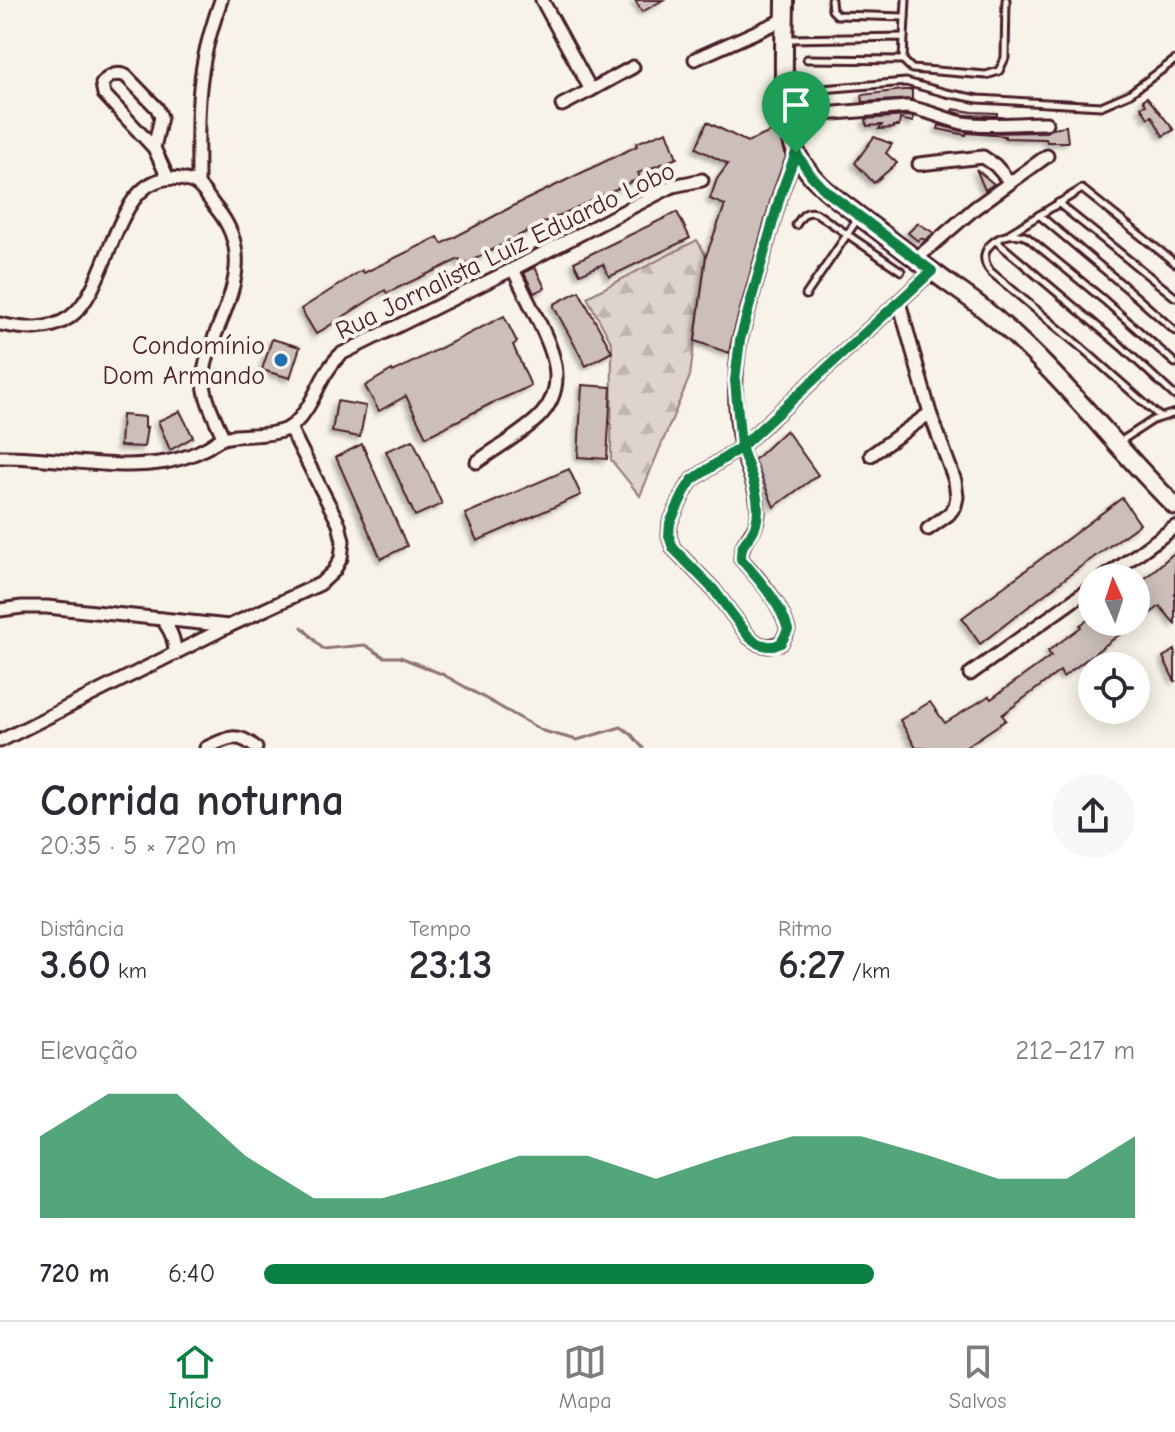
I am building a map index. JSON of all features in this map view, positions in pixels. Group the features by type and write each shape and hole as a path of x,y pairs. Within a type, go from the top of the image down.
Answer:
{"main road":[{"path":"785,0 787,117 796,153 817,183 984,309 1021,342 1069,389 1175,506"}],"street":[{"path":"198,184 199,93 203,62 221,0"},
{"path":"542,0 591,90"},
{"path":"695,59 785,19"},
{"path":"562,105 633,67"},
{"path":"154,148 161,117 157,108 126,76 113,74 102,84 104,94 154,148 168,178"},
{"path":"787,117 907,107 960,122 1046,123"},
{"path":"796,153 781,193 740,340 735,380 741,447 756,496 758,514 756,528 742,544 741,559 770,595 787,625 786,636 781,643 774,646 759,644 749,637 714,590 673,548 669,536 670,523 692,480 741,447 932,271"},
{"path":"916,259 1009,181 1047,156"},
{"path":"919,164 983,157 1009,181"},
{"path":"0,324 38,328 70,317 84,303 134,198 149,184 168,178 198,184 230,228 235,244 236,264 230,299 209,350 204,373 206,396 223,437"},
{"name":"Rua Jornalista Luiz Eduardo Lobo","path":"290,428 301,417 325,372 341,354 673,186 702,180"},
{"path":"477,462 536,419 548,406 554,391 553,351 513,269"},
{"path":"899,302 930,413 955,481 955,506 928,529"},
{"path":"871,455 930,413"},
{"path":"0,457 138,465 186,457 223,437 290,428 339,524 343,541 341,558 334,571 320,584 0,741"},
{"path":"1123,564 1175,527"},
{"path":"970,674 1078,597"},
{"path":"0,610 47,607 229,626"},
{"path":"162,619 175,642 175,654"},
{"path":"206,748 239,737 256,748"}],"lane":[{"path":"831,0 832,10 844,17 905,17"},
{"path":"903,60 906,0"},
{"path":"807,59 903,60 912,69 986,75 999,71 1005,58 1006,0"},
{"path":"784,39 904,37"},
{"path":"785,92 906,82 978,99 1101,106 1129,94 1175,60"},
{"path":"1160,417 991,272 983,257 996,241 1082,189 1175,263"},
{"path":"1058,203 1175,297"},
{"path":"796,225 803,214 816,213 901,271"},
{"path":"1039,215 1175,331"},
{"path":"806,295 859,216"},
{"path":"996,241 1014,233 1027,237 1175,363"},
{"path":"996,241 1175,396"},
{"path":"1117,443 1160,417 1175,413"}],"green space":[{"path":"697,240 706,256 690,376 640,496 611,460 612,344 587,297"}],"building":[{"path":"635,0 663,0 642,12"},
{"path":"912,90 912,99 863,102 862,95"},
{"path":"1147,97 1174,130 1163,136 1152,116 1148,118 1141,107 1146,105 1143,100"},
{"path":"953,109 997,113 997,116 964,115"},
{"path":"913,117 913,122 900,119 899,126 893,128 867,126 866,119"},
{"path":"707,122 747,142 778,129 786,156 773,191 729,353 695,341 706,256 725,205 710,199 717,179 728,164 696,148"},
{"path":"939,125 983,133 1046,132 1066,126 1068,142 966,135 938,129"},
{"path":"667,131 677,158 638,173 640,178 539,225 462,266 459,259 387,293 385,290 316,334 301,309 362,270 364,273 438,237 442,244 637,146 636,143"},
{"path":"874,137 892,144 886,153 897,163 874,183 855,163"},
{"path":"976,169 994,184 985,190"},
{"path":"677,212 690,238 609,277 603,264 580,274 574,262"},
{"path":"918,223 934,233 918,241 908,233"},
{"path":"535,267 545,288 534,293 524,273"},
{"path":"579,291 612,352 586,366 554,307 554,304"},
{"path":"504,316 517,342 513,345 531,386 426,437 406,396 379,411 365,386"},
{"name":"Condomínio Dom Armando","path":"272,339 300,347 290,378 262,370"},
{"path":"582,385 611,387 607,459 578,457"},
{"path":"337,401 366,406 360,437 332,432"},
{"path":"180,411 193,437 170,450 158,421"},
{"path":"122,415 145,417 144,447 120,446"},
{"path":"786,430 818,475 774,507 754,460"},
{"path":"413,440 442,504 415,516 386,451"},
{"path":"362,444 407,546 381,559 336,457"},
{"path":"569,469 581,495 477,541 465,514"},
{"path":"1122,498 1140,524 1084,564 1078,564 1078,569 980,644 962,618"},
{"path":"1175,552 1175,624 1160,606 1150,614 1150,574"},
{"path":"1078,629 1078,636 1117,636 1096,652 1078,652 1078,666 1063,677 1060,671 1002,715 1006,720 964,748 916,748 900,720 930,702 945,723 989,696 991,699 1051,656 1048,651"},
{"path":"1175,650 1175,682 1163,657"}],"waterway":[{"path":"302,627 323,649 365,645 384,657 400,657 444,675 543,731 577,740 621,727 643,748"}],"place":[{"name":"Condomínio Dom Armando","path":"281,360"}],"route":[{"path":"796,153 781,193 740,340 735,397 741,447 692,480 670,523 669,536 673,548 714,590 749,637 768,646 781,643 788,630 770,595 741,559 742,544 756,528 758,514 756,496 741,447 932,271 826,191 796,153"}]}
